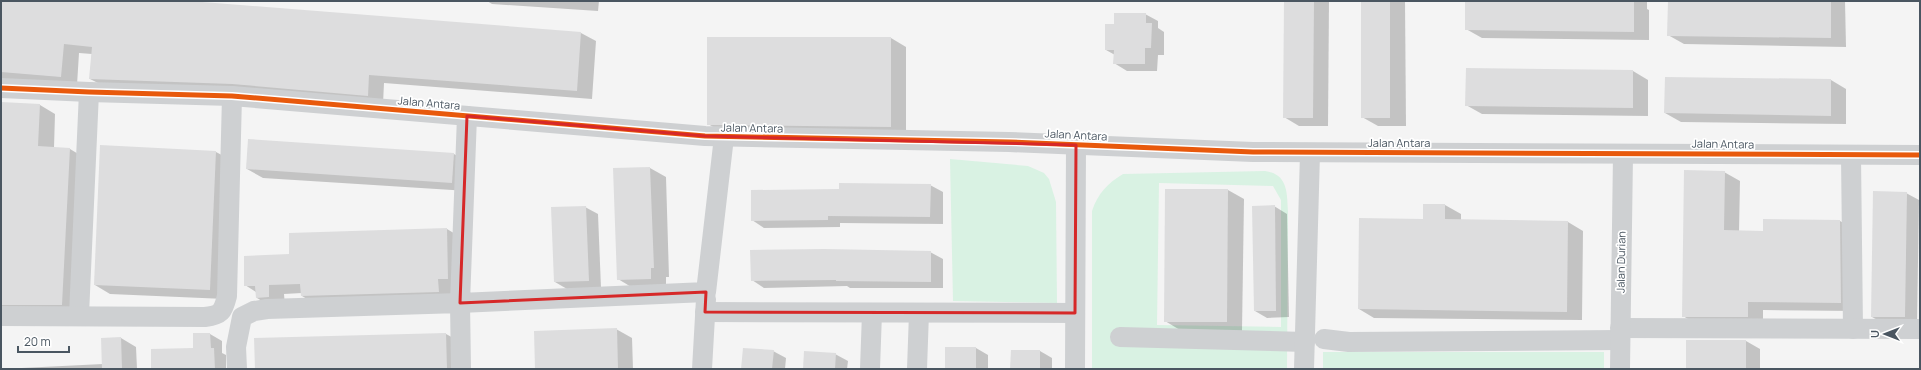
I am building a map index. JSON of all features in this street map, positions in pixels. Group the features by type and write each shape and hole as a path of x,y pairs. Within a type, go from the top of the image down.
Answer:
{"street":[{"name":"Jalan Antara","path":"1,88 232,96 724,137 1009,142 1310,153 1851,156 1920,155"},
{"path":"79,315 89,92"},
{"path":"1,316 79,315 205,317 215,316 224,309 227,296 232,96"},
{"path":"461,369 460,303 467,116"},
{"path":"702,369 706,292 724,137"},
{"path":"1075,369 1076,145"},
{"path":"1304,369 1315,340 1310,153"},
{"name":"Jalan Durian","path":"1620,369 1623,155"},
{"path":"1851,156 1853,329"},
{"path":"237,369 239,328 242,317 254,311 266,309 460,303 706,292"},
{"path":"705,312 1075,313"},
{"path":"870,369 872,313"},
{"path":"917,369 919,313"},
{"path":"1120,336 1349,342 1620,334 1920,329"}],"highlighted area":[{"path":"467,116 705,136 1076,145 1075,313 705,312 706,292 460,303"}],"green space":[{"path":"950,159 1028,166 1044,173 1049,179 1056,202 1057,303 953,301"},
{"path":"1265,171 1273,173 1282,180 1285,185 1288,211 1287,369 1092,369 1092,211 1097,199 1104,189 1123,174","holes":["1159,183 1273,186 1281,200 1281,327 1157,325"]},
{"path":"1323,352 1604,352 1604,369 1323,369"}],"building":[{"path":"1,1 190,1 581,32 577,91 369,75 368,96 232,84 89,79 92,47 64,44 61,77 1,72"},
{"path":"1284,1 1314,1 1313,118 1283,118"},
{"path":"1361,1 1390,1 1390,118 1361,118"},
{"path":"1465,1 1634,1 1634,32 1465,30"},
{"path":"1668,1 1831,1 1831,38 1667,36"},
{"path":"1114,13 1146,13 1146,23 1152,23 1151,48 1145,48 1145,64 1113,64 1114,50 1105,50 1105,24 1114,24"},
{"path":"707,37 891,37 891,127 707,125"},
{"path":"1466,68 1633,70 1633,108 1465,106"},
{"path":"1665,77 1831,79 1831,116 1664,113"},
{"path":"1,102 40,104 38,146 70,148 62,305 1,305"},
{"path":"248,139 454,153 452,183 246,169"},
{"path":"100,145 216,151 210,290 94,285"},
{"path":"650,167 654,268 651,268 651,279 617,280 613,168"},
{"path":"1684,170 1725,171 1724,230 1763,231 1763,219 1840,220 1841,303 1748,302 1748,317 1682,317"},
{"path":"839,183 931,184 930,217 828,216 828,220 751,221 751,190 839,189"},
{"path":"1165,189 1228,189 1227,322 1164,322"},
{"path":"1873,191 1907,192 1905,317 1871,317"},
{"path":"1423,204 1445,204 1445,219 1568,221 1567,312 1358,309 1359,218 1423,219"},
{"path":"1275,205 1276,311 1254,311 1252,206"},
{"path":"586,206 589,281 554,282 551,207"},
{"path":"447,228 448,279 438,279 439,292 301,296 300,284 269,285 269,297 256,298 255,286 244,286 244,256 289,254 289,233"},
{"path":"824,249 931,251 931,282 836,280 751,281 750,250"},
{"path":"617,328 618,369 535,369 534,331"},
{"path":"193,333 210,333 211,348 214,348 215,369 151,369 151,349 193,348"},
{"path":"446,333 447,369 255,369 254,338"},
{"path":"121,337 122,369 102,369 101,338"},
{"path":"1686,340 1746,340 1746,369 1686,369"},
{"path":"945,347 976,347 976,369 945,369"},
{"path":"743,348 774,350 772,369 741,369"},
{"path":"1011,350 1040,350 1040,369 1010,369"},
{"path":"804,351 836,353 835,369 803,369"}],"cycle path":[{"path":"1,88 232,96 705,136 1009,142 1253,152 1920,155"}]}
